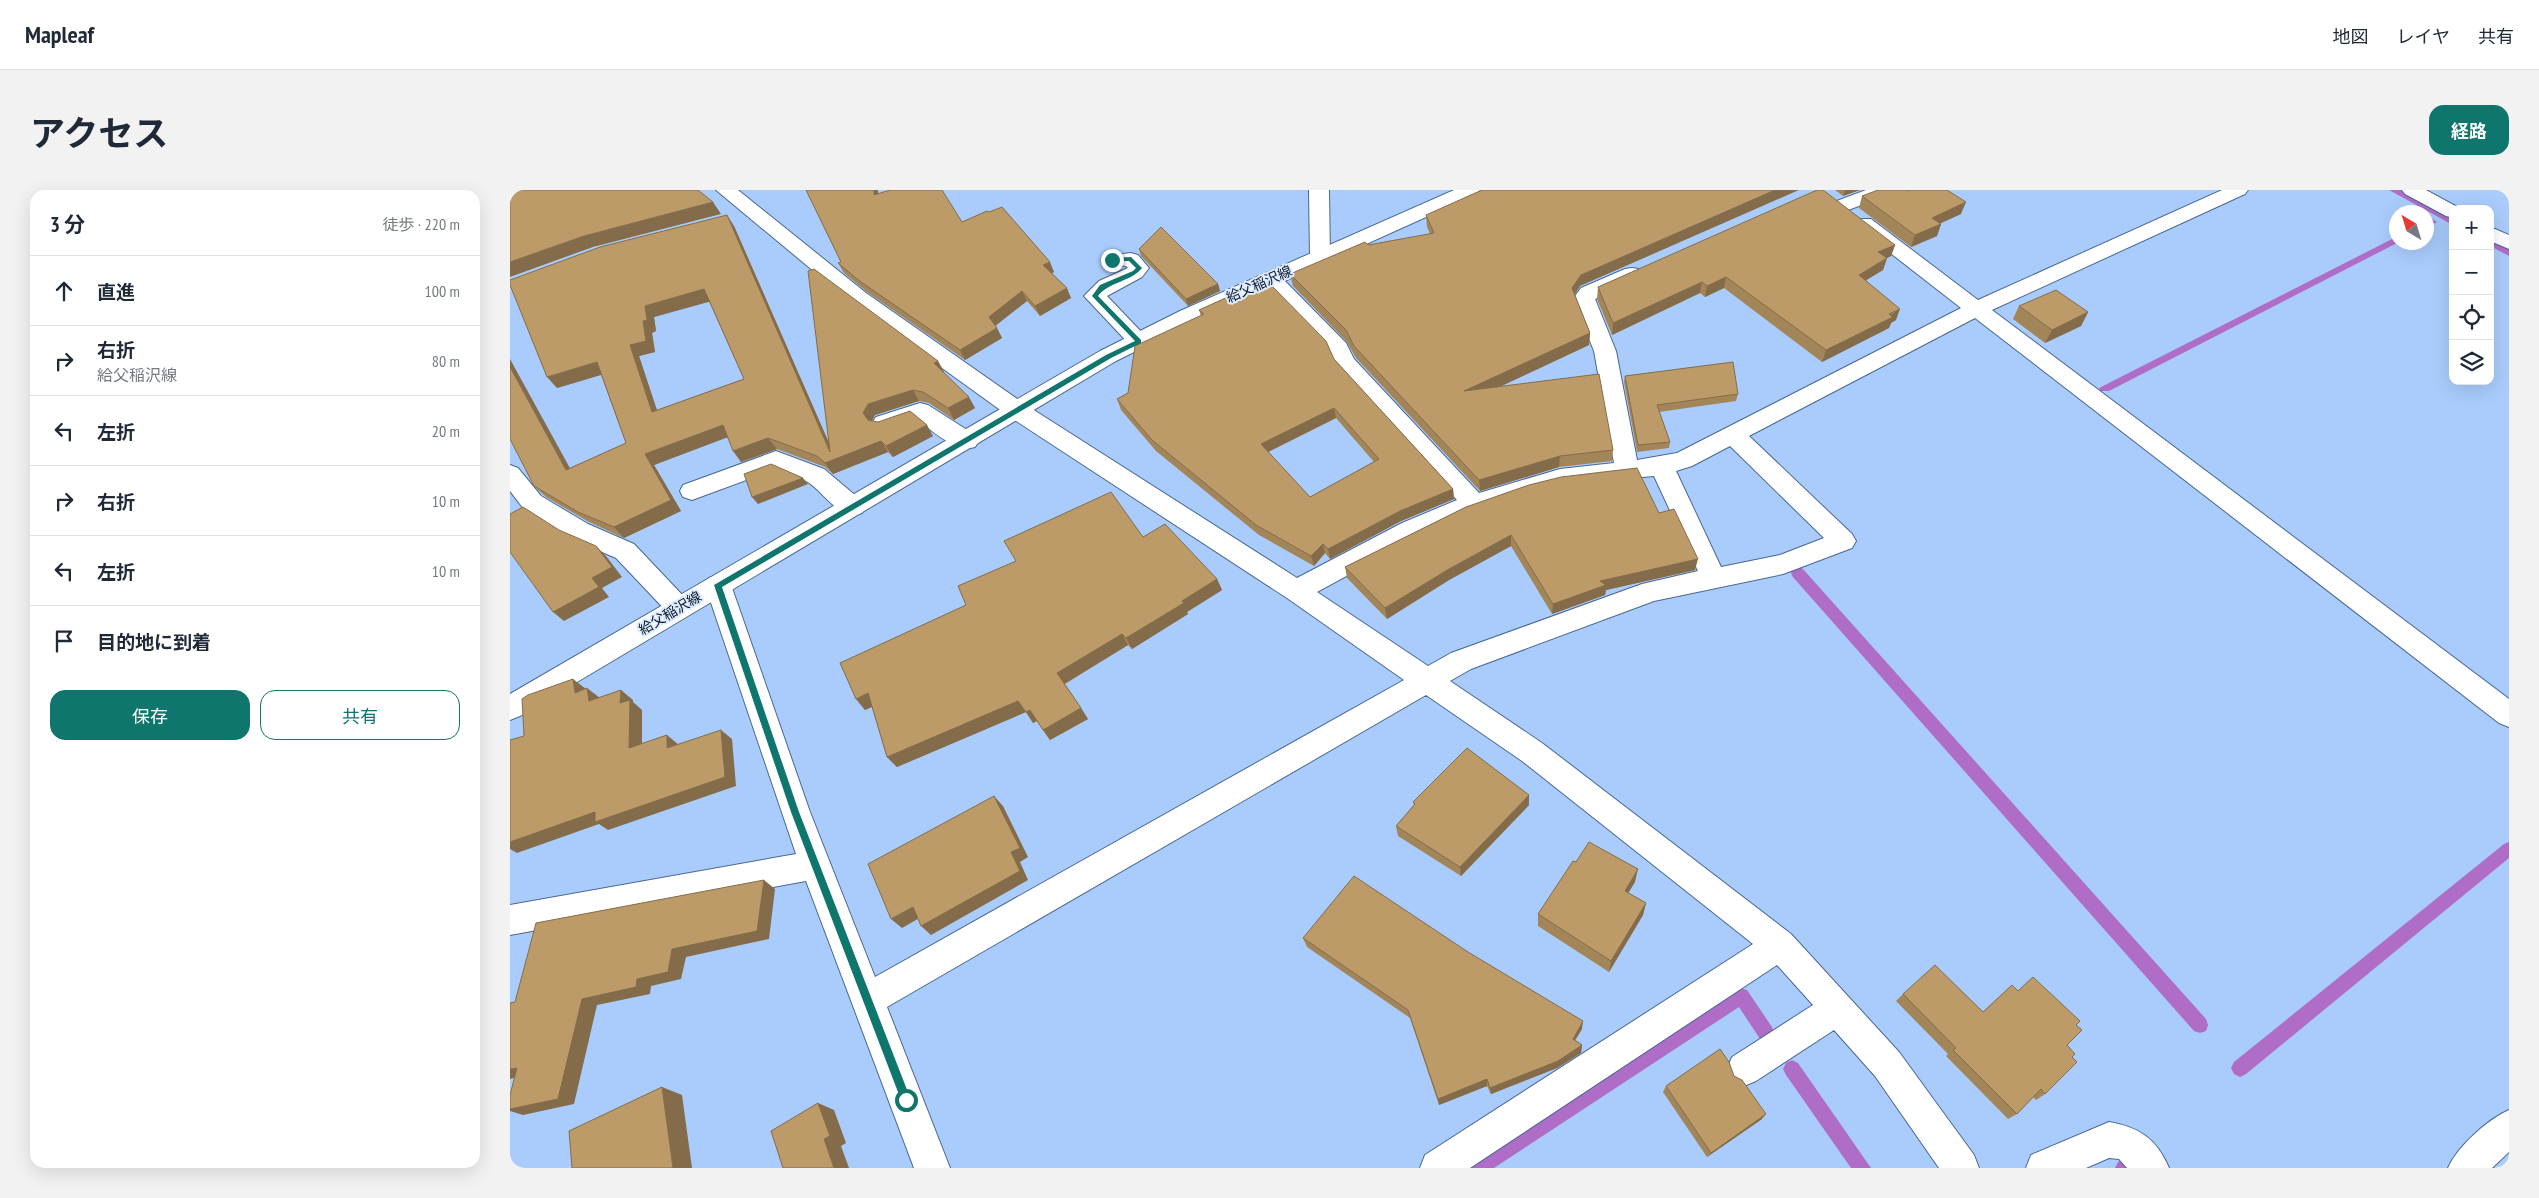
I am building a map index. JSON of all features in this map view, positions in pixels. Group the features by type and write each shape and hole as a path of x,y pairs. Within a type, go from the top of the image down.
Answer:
{"street":[{"path":"726,190 743,216 1018,411 1296,591 1532,752 1780,945 1887,1064 1961,1168"},
{"path":"1319,190 1320,257"},
{"name":"給父稲沢線","path":"510,708 1018,411 1108,356 1188,316 1470,190"},
{"path":"1820,190 2509,715"},
{"path":"1841,206 1884,190"},
{"path":"1296,591 1411,530 1474,503 1560,478 1662,466 1684,460 1976,309 2238,190"},
{"path":"2419,191 2449,210"},
{"path":"2494,235 2509,243"},
{"path":"1112,260 1131,259 1139,268 1135,273 1102,286 1095,296 1139,341"},
{"path":"1628,470 1605,351 1584,299 1588,293 1651,266"},
{"path":"1271,279 1338,348 1345,363 1474,503"},
{"path":"884,422 920,411 967,441"},
{"path":"867,1000 1461,661 1651,591 1783,564 1843,541 1733,435"},
{"path":"692,491 776,460 815,475 853,507"},
{"path":"1662,466 1714,578"},
{"path":"510,474 532,502 579,531 625,551 679,608"},
{"path":"718,585 815,865 932,1168"},
{"path":"510,920 815,865"},
{"path":"1438,1168 1780,945"},
{"path":"1744,1070 1837,1009"},
{"path":"2466,1168 2509,1128"},
{"path":"2044,1168 2109,1140 2128,1143 2151,1168"}],"building":[{"path":"510,190 698,190 713,202 584,236 510,262"},
{"path":"806,190 874,190 874,195 890,190 942,190 962,222 987,211 1002,207 1050,262 1043,265 1067,288 1035,306 1022,291 989,317 997,328 960,350 861,282 838,263 841,262"},
{"path":"1482,190 1775,190 1581,275 1572,288 1590,333 1464,391 1599,374 1613,450 1560,456 1479,480 1354,346 1346,330 1290,274 1365,242 1368,245 1434,233 1426,215"},
{"path":"1817,190 1823,190 1895,245 1878,252 1887,258 1859,275 1900,309 1889,314 1893,317 1826,350 1726,277 1707,286 1702,282 1613,323 1598,287"},
{"path":"1878,190 1947,190 1966,202 1932,218 1941,224 1915,235 1862,196"},
{"path":"727,215 830,452 808,271 814,269 938,361 934,363 969,397 948,408 923,392 913,390 868,404 863,413 868,420 878,422 910,411 927,425 886,446 881,441 825,463 817,456 768,438 733,451 723,425 645,454 671,500 614,527 578,512 534,486 510,439 510,367 566,470 626,443 597,362 547,377 510,285 510,280 600,247","holes":["704,289 744,379 652,412 630,345 646,341 643,321 647,320 645,306"]},
{"path":"1161,227 1218,284 1186,299 1139,249"},
{"path":"1270,284 1326,341 1334,359 1453,489 1400,511 1328,549 1323,544 1311,556 1256,525 1152,440 1117,399 1128,393 1135,346 1204,314 1199,310 1232,295 1236,299","holes":["1334,408 1379,459 1310,497 1261,444"]},
{"path":"2056,290 2088,312 2052,330 2019,306"},
{"path":"1733,362 1738,394 1657,405 1670,442 1638,445 1625,376"},
{"path":"771,464 803,478 752,497 744,474"},
{"path":"1637,468 1659,513 1674,509 1698,559 1600,581 1606,585 1553,604 1511,535 1449,569 1385,608 1345,567 1466,507 1529,485 1561,477"},
{"path":"1111,492 1143,537 1165,524 1217,579 1182,601 1184,603 1126,638 1122,634 1057,673 1081,708 1043,730 1030,710 1026,712 1018,701 887,757 868,693 856,699 840,663 966,605 958,586 1016,561 1004,541"},
{"path":"523,507 559,530 596,546 612,567 592,578 599,587 553,612 510,552 510,514"},
{"path":"573,679 575,693 587,688 589,701 621,690 620,703 630,700 629,748 667,735 667,748 721,730 725,777 595,822 595,812 510,842 510,740 524,736 522,699 528,695"},
{"path":"1467,748 1529,795 1460,867 1396,826 1415,804 1413,802"},
{"path":"994,796 1020,848 1011,852 1020,871 921,926 913,907 891,919 868,864"},
{"path":"1589,842 1638,869 1625,891 1646,903 1611,961 1538,914 1573,861 1576,862"},
{"path":"1354,876 1468,952 1583,1021 1573,1039 1582,1045 1558,1061 1490,1088 1487,1079 1438,1099 1408,1010 1303,938"},
{"path":"764,880 757,931 672,949 668,972 637,979 636,987 582,999 558,1099 510,1109 510,1095 517,1068 510,1069 510,1003 515,1002 536,923"},
{"path":"1935,965 1983,1012 2012,985 2018,991 2033,977 2080,1021 2076,1025 2082,1030 2067,1045 2075,1054 2072,1057 2077,1062 2045,1094 2041,1089 2017,1114 1953,1050 1956,1048 1903,994"},
{"path":"1720,1049 1729,1062 1734,1076 1742,1080 1766,1114 1711,1153 1666,1086"},
{"path":"662,1087 673,1168 572,1168 569,1131"},
{"path":"818,1103 830,1136 824,1139 834,1168 783,1168 771,1131"}],"waterway":[{"path":"2394,190 2449,220"},
{"path":"2105,388 2389,244"},
{"path":"2494,244 2509,253"},
{"path":"1797,572 2200,1025"},
{"path":"2240,1068 2509,849"},
{"path":"1478,1168 1741,996 1766,1033"},
{"path":"1792,1069 1862,1168"}],"route":[{"path":"906,1100 795,812 718,585 1018,411 1108,356 1139,341 1095,296 1102,286 1135,273 1139,268 1131,259 1112,260"}]}
